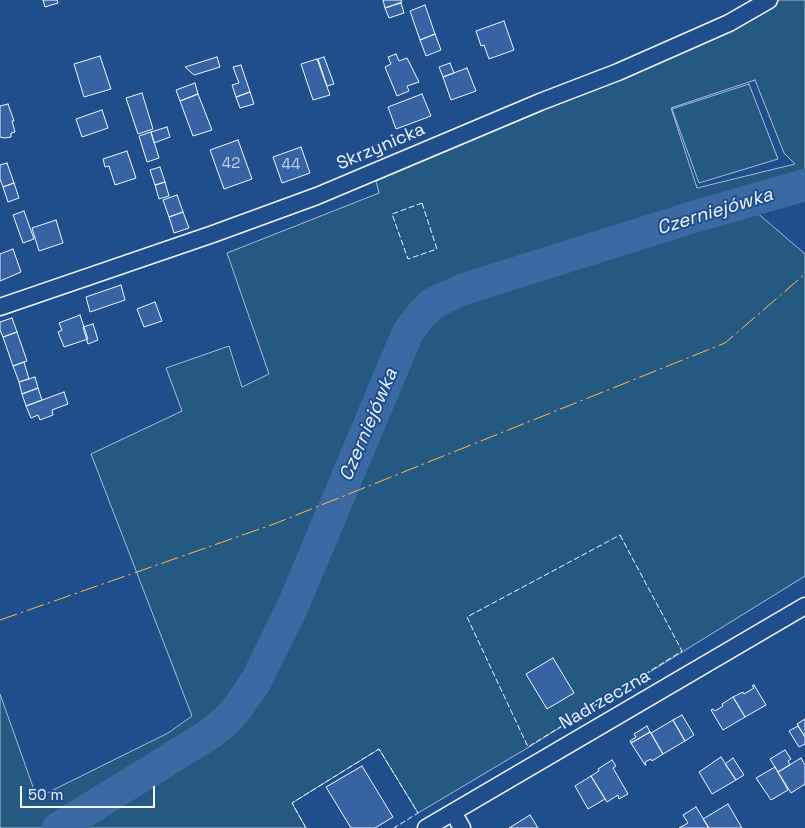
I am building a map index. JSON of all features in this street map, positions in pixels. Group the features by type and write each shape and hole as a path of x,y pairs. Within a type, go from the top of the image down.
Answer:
{"street":[{"name":"Skrzynicka","path":"0,307 317,196 540,102 618,72 729,23 768,0"},
{"name":"Nadrzeczna","path":"426,828 805,606"},
{"path":"452,812 462,828"}],"shaded area":[{"path":"778,0 805,0 805,197 755,211 805,254 805,576 524,750 418,813 379,749 292,803 306,828 0,828 0,694 37,798 168,733 192,716 91,454 182,411 166,368 229,346 242,387 269,374 227,253 379,193 376,181 613,81","holes":["755,80 784,153 795,164 697,188 671,108"]},
{"path":"749,84 778,159 699,183 672,109"}],"building":[{"path":"43,0 57,0 58,3 45,7"},
{"path":"383,0 401,0 402,2 385,8"},
{"path":"401,3 404,13 389,18 385,8"},
{"path":"425,5 435,34 420,40 410,11"},
{"path":"504,21 514,50 489,59 484,45 481,46 476,31"},
{"path":"435,34 441,50 426,56 420,40"},
{"path":"396,54 399,61 407,58 419,82 407,86 409,91 397,96 385,67 391,64 388,57"},
{"path":"100,56 111,89 84,97 74,64"},
{"path":"217,57 220,67 194,75 185,67"},
{"path":"324,57 334,84 327,86 318,59"},
{"path":"317,59 330,95 313,100 301,64"},
{"path":"450,63 454,73 443,77 439,67"},
{"path":"241,65 250,92 236,97 232,85 239,83 233,67"},
{"path":"467,68 476,91 451,100 443,77"},
{"path":"195,83 198,94 180,101 176,90"},
{"path":"250,92 254,104 240,108 236,97"},
{"path":"142,93 153,129 138,134 126,98"},
{"path":"198,94 212,130 193,136 180,101"},
{"path":"422,94 431,116 396,129 388,107"},
{"path":"8,104 14,121 12,121 15,132 11,133 11,137 5,138 0,137 0,106"},
{"path":"102,110 108,128 82,137 76,119"},
{"path":"167,127 170,137 154,143 151,132"},
{"path":"151,132 159,158 147,162 139,136"},
{"path":"238,140 252,179 224,189 210,150"},
{"path":"301,147 310,173 282,183 273,157"},
{"path":"127,151 136,178 115,185 109,166 105,167 103,159"},
{"path":"7,163 14,183 3,187 0,179 0,165"},
{"path":"160,167 165,182 155,185 150,170"},
{"path":"165,182 169,196 159,199 155,185"},
{"path":"14,183 19,198 8,202 3,187"},
{"path":"177,195 183,212 169,217 163,200"},
{"path":"24,211 34,239 23,243 13,215"},
{"path":"183,212 189,228 174,233 169,217"},
{"path":"56,220 63,243 39,251 32,228"},
{"path":"13,249 21,272 0,281 0,254"},
{"path":"121,285 125,300 90,312 86,297"},
{"path":"155,302 162,321 144,327 137,309"},
{"path":"80,315 88,339 64,347 58,332 62,330 59,323"},
{"path":"12,318 17,332 3,337 0,330 0,322"},
{"path":"93,324 98,340 88,344 83,327"},
{"path":"17,332 27,361 13,366 3,337"},
{"path":"24,362 29,379 19,382 13,366"},
{"path":"35,377 38,388 22,394 19,382"},
{"path":"38,388 42,400 26,406 22,394"},
{"path":"64,392 68,404 52,410 53,415 40,420 38,415 31,418 26,406"},
{"path":"553,658 574,693 547,709 526,674"},
{"path":"754,685 766,705 745,717 733,697 743,692 744,694 754,688 752,686"},
{"path":"733,697 745,717 723,730 711,710 715,711"},
{"path":"682,715 694,735 685,741 673,720"},
{"path":"805,719 805,737 797,724"},
{"path":"673,720 685,741 663,754 651,733"},
{"path":"647,726 650,732 631,743 630,741 636,737 634,734"},
{"path":"798,726 805,737 805,744 799,747 789,731"},
{"path":"650,732 663,754 652,761 651,759 645,762 645,765 631,743"},
{"path":"785,750 791,759 788,761 790,765 778,772 770,759"},
{"path":"721,757 736,780 712,794 699,772"},
{"path":"733,758 744,775 736,780 725,764"},
{"path":"801,758 805,765 805,784 791,793 778,772"},
{"path":"612,760 616,766 613,768 628,794 619,799 618,795 607,802 591,776"},
{"path":"362,766 393,817 375,828 351,828 326,787"},
{"path":"775,767 788,790 771,800 756,778"},
{"path":"591,776 605,799 588,809 575,786"},
{"path":"728,804 742,828 709,828 703,819"},
{"path":"696,807 709,828 679,828 688,823 683,815"},
{"path":"530,815 538,828 509,828"}],"waterway":[{"name":"Czerniejówka","path":"58,828 210,734 228,719 241,703 256,681 292,608 408,332 433,303 464,289 690,218 805,185"}],"fence":[{"path":"422,203 437,249 408,259 392,214 422,203"},
{"path":"620,535 682,651 528,747 467,617 620,535"},
{"path":"306,828 292,803 379,749 418,813 394,828"}],"power":[{"path":"0,620 274,524 725,343 805,274"}]}
